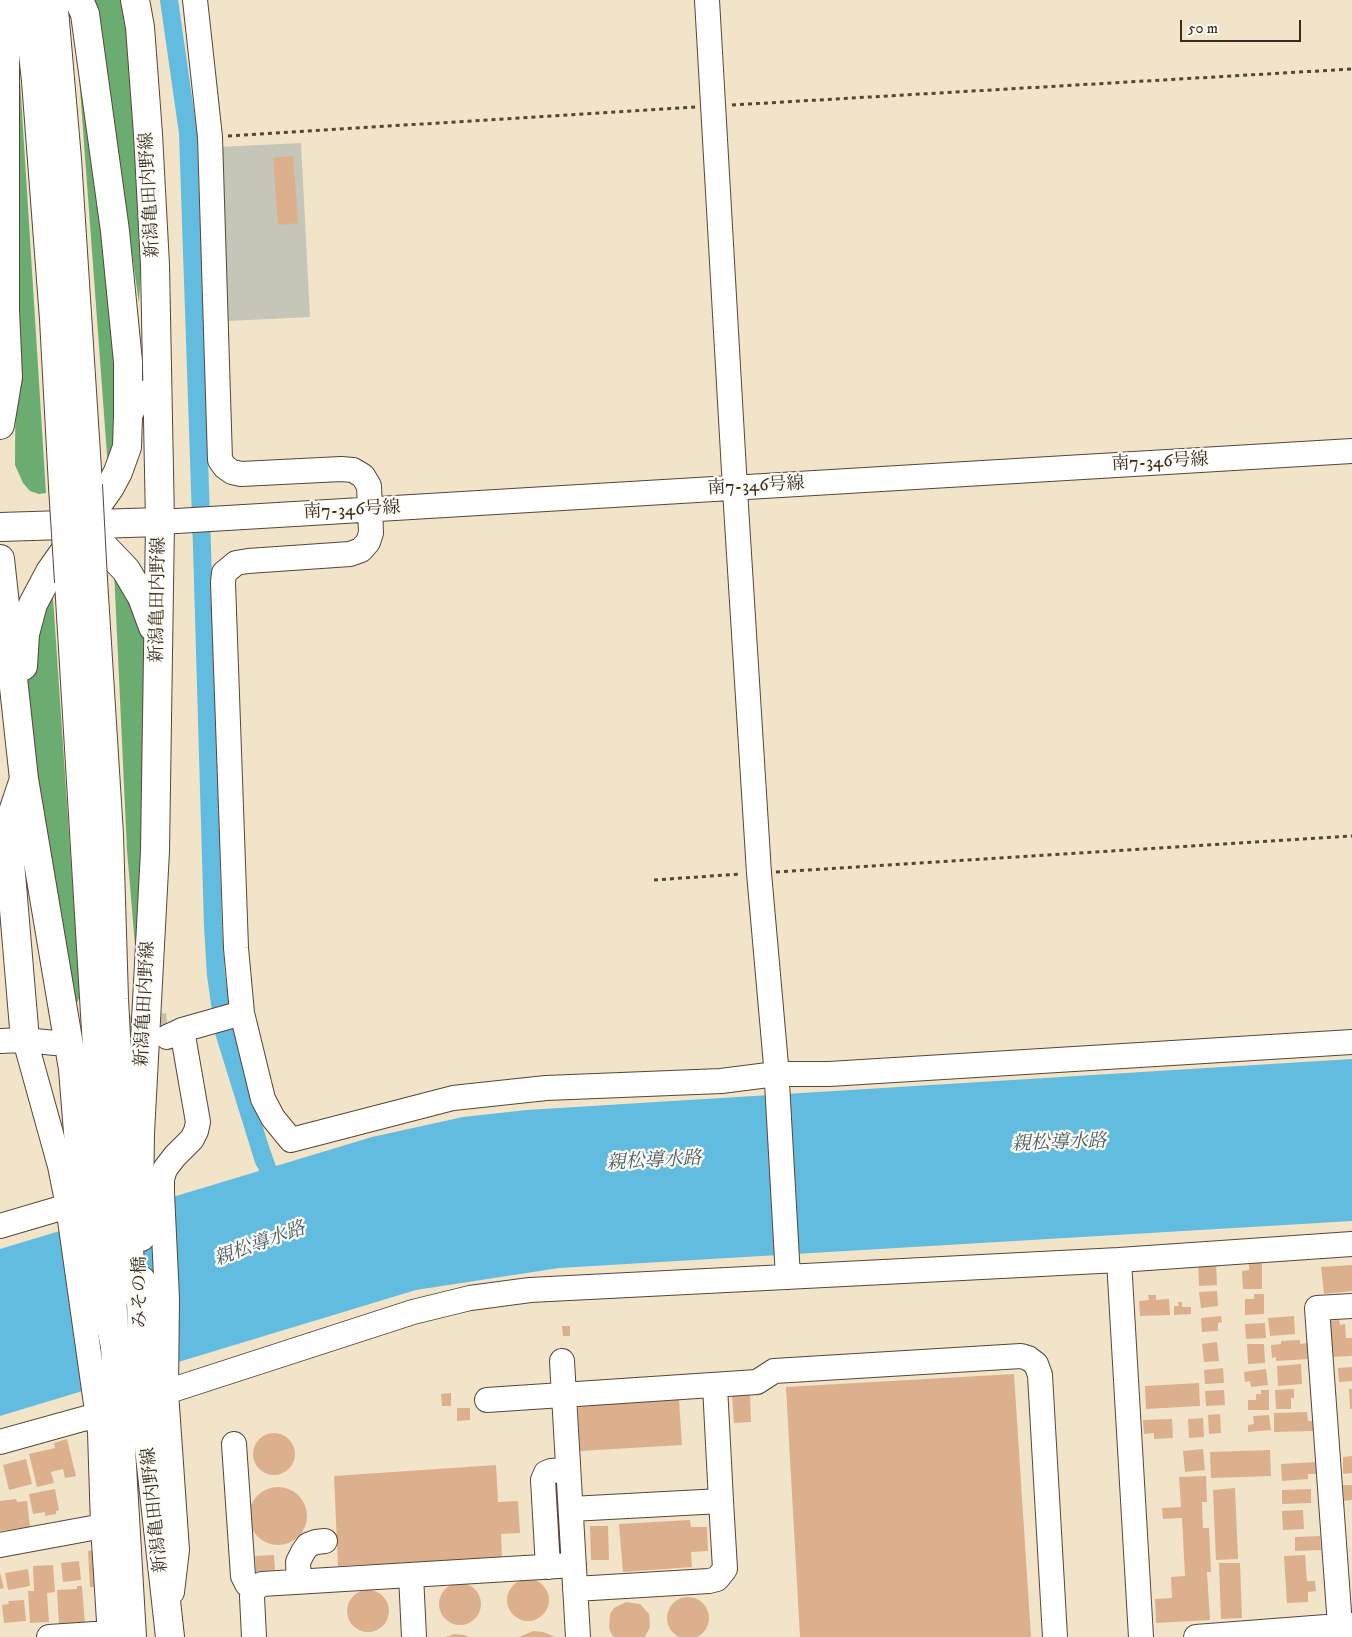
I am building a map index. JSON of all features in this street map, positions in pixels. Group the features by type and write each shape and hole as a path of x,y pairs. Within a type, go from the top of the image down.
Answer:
{"main road":[{"path":"0,425 8,378 5,300 5,29 11,0"},
{"path":"27,0 36,81 54,319 75,485"},
{"path":"54,0 67,159 75,485 81,581 109,835 114,999 108,1206"},
{"path":"13,1041 8,838 10,821 23,768 23,661 25,634 29,616 50,572 110,487 123,460 126,447 128,416 128,362 115,231 86,14 79,0"},
{"name":"新潟亀田内野線","path":"108,1206 140,1123 155,851 160,522 155,265 140,27 135,0"},
{"path":"128,416 143,385 145,374 152,212"},
{"path":"0,527 160,522"},
{"path":"83,525 126,570 142,597 158,648"},
{"path":"0,559 23,768 72,1069 79,1145 108,1206"},
{"path":"0,662 23,768"},
{"name":"みその橋","path":"108,1206 130,1263 141,1304 131,1392"},
{"name":"みその橋","path":"108,1206 115,1346 131,1392"},
{"name":"新潟亀田内野線","path":"131,1392 169,1629"},
{"name":"新潟亀田内野線","path":"117,1636 131,1392"}],"street":[{"path":"195,0 210,137 220,460 232,472 250,475 341,469 353,470 363,476 369,486 371,533 368,542 361,550 350,554 248,560 236,563 224,573 223,593 238,1014 263,1099 273,1118 291,1140 453,1098 546,1088 776,1079 829,1074 1352,1042"},
{"path":"707,0 759,873 769,972 788,1270"},
{"name":"南7-346号線","path":"160,522 1352,451"},
{"path":"0,1226 108,1206 162,1179 165,1169 174,1156 192,1140 198,1122 172,1031 238,1014"},
{"path":"49,1637 117,1636 103,1526 100,1432 131,1392 168,1298 108,1206 60,1166 13,1041 54,1037"},
{"path":"108,1206 131,1392"},
{"path":"0,1442 131,1392 470,1298 530,1290 788,1270 1119,1260 1352,1244"},
{"path":"1119,1260 1140,1637"},
{"path":"1196,1637 1283,1634 1348,1628 1317,1308 1352,1306"},
{"path":"487,1400 758,1382 774,1371 1020,1356 1028,1358 1036,1364 1040,1375 1055,1637"},
{"path":"562,1361 578,1637"},
{"path":"576,1589 709,1581 717,1579 724,1569 716,1386"},
{"path":"234,1444 244,1576 247,1584 253,1590"},
{"path":"548,1566 543,1480 546,1473 551,1471 568,1470"},
{"path":"570,1509 721,1501"},
{"path":"0,1545 103,1526"},
{"path":"299,1581 298,1562 303,1552 308,1545 325,1541"},
{"path":"254,1637 253,1590 262,1584 574,1565"},
{"path":"411,1575 414,1637"}],"path":[{"path":"210,137 1352,69"},
{"path":"654,880 1352,836"}],"shaded area":[{"path":"301,143 310,317 228,321 219,147"}],"green space":[{"path":"92,0 127,0 143,226 139,303 102,44"},
{"path":"80,41 123,422 109,482 79,75"},
{"path":"18,49 46,493 39,494 30,491 23,483 15,465"},
{"path":"114,570 146,632 147,825 138,981 127,850"},
{"path":"52,583 80,996 74,1009 38,781 25,679"}],"water":[{"name":"親松導水路","path":"1352,1059 1352,1221 559,1268 416,1290 0,1416 0,1249 259,1171 250,1140 265,1136 276,1166 372,1137 463,1117 527,1110"}],"building":[{"path":"293,156 298,223 278,225 273,158"},
{"path":"1198,1261 1216,1261 1217,1285 1199,1286"},
{"path":"1249,1261 1262,1261 1262,1289 1243,1289 1242,1271 1249,1270"},
{"path":"1352,1265 1352,1291 1324,1294 1321,1267"},
{"path":"1217,1291 1218,1306 1201,1308 1199,1292"},
{"path":"1254,1294 1264,1294 1264,1314 1245,1315 1245,1299 1254,1299"},
{"path":"1148,1295 1156,1295 1156,1300 1169,1299 1170,1315 1140,1316 1139,1301 1149,1300"},
{"path":"1178,1302 1182,1302 1182,1307 1191,1307 1191,1314 1174,1315 1174,1306 1179,1306"},
{"path":"1221,1316 1222,1322 1218,1323 1218,1331 1202,1332 1201,1318"},
{"path":"1294,1316 1295,1334 1270,1336 1268,1318"},
{"path":"1339,1320 1340,1325 1345,1324 1346,1338 1352,1338 1352,1356 1331,1357 1329,1321"},
{"path":"1265,1323 1266,1338 1246,1339 1245,1324"},
{"path":"562,1326 570,1326 570,1336 563,1336"},
{"path":"1300,1340 1300,1344 1308,1343 1309,1359 1276,1361 1276,1357 1272,1358 1271,1345 1281,1344 1281,1341"},
{"path":"1217,1342 1219,1361 1204,1362 1202,1344"},
{"path":"1247,1344 1264,1344 1265,1363 1248,1364"},
{"path":"1301,1364 1302,1384 1278,1386 1277,1366"},
{"path":"1352,1367 1352,1381 1339,1382 1338,1368"},
{"path":"1223,1368 1224,1383 1205,1384 1204,1370"},
{"path":"1266,1369 1268,1385 1251,1387 1250,1381 1245,1382 1244,1372"},
{"path":"1014,1374 1031,1637 800,1637 786,1387"},
{"path":"1199,1383 1200,1406 1146,1409 1145,1386"},
{"path":"1294,1389 1294,1398 1291,1398 1291,1409 1276,1409 1275,1390"},
{"path":"1349,1389 1352,1389 1352,1409 1350,1409"},
{"path":"1224,1390 1225,1405 1206,1406 1205,1391"},
{"path":"1261,1390 1269,1390 1269,1410 1248,1410 1248,1400 1256,1400 1256,1394 1261,1394"},
{"path":"451,1393 451,1406 442,1406 441,1394"},
{"path":"750,1395 751,1422 734,1423 732,1396"},
{"path":"679,1400 682,1445 580,1451 578,1405"},
{"path":"457,1408 470,1408 470,1420 457,1421"},
{"path":"1307,1412 1308,1421 1314,1421 1314,1431 1274,1432 1274,1413"},
{"path":"1220,1414 1221,1433 1209,1434 1208,1415"},
{"path":"1269,1415 1271,1430 1248,1432 1248,1425 1254,1424 1253,1416"},
{"path":"1203,1418 1204,1437 1189,1438 1188,1419"},
{"path":"1172,1419 1173,1438 1154,1439 1154,1433 1144,1434 1143,1420"},
{"path":"270,1433 278,1433 289,1439 295,1454 289,1469 278,1475 270,1475 259,1469 253,1458 253,1450 259,1439"},
{"path":"67,1439 76,1476 65,1478 63,1469 51,1472 54,1483 37,1487 29,1454 55,1448 54,1443"},
{"path":"1203,1449 1205,1470 1185,1472 1183,1451"},
{"path":"1270,1450 1271,1476 1211,1478 1210,1452"},
{"path":"1352,1456 1352,1473 1343,1474 1343,1457"},
{"path":"26,1459 32,1484 9,1490 3,1465"},
{"path":"1316,1462 1316,1474 1308,1474 1308,1479 1282,1481 1281,1464"},
{"path":"496,1465 498,1502 518,1501 520,1533 501,1534 502,1558 338,1566 334,1476"},
{"path":"1206,1476 1207,1502 1202,1502 1203,1528 1209,1528 1211,1572 1207,1572 1210,1620 1156,1623 1155,1599 1172,1598 1171,1577 1185,1576 1182,1518 1163,1519 1162,1508 1181,1507 1179,1477"},
{"path":"1343,1485 1352,1485 1352,1500 1344,1501"},
{"path":"272,1487 284,1487 294,1491 303,1500 307,1522 299,1537 284,1545 272,1545 262,1541 253,1532 249,1522 249,1510 253,1500 262,1491"},
{"path":"1235,1488 1238,1559 1216,1560 1213,1490"},
{"path":"55,1489 59,1510 56,1511 56,1514 45,1516 45,1512 33,1514 29,1494"},
{"path":"1311,1489 1311,1503 1282,1504 1282,1490"},
{"path":"16,1499 17,1502 27,1501 30,1527 0,1531 0,1501"},
{"path":"1303,1510 1304,1529 1283,1530 1282,1511"},
{"path":"690,1520 691,1527 707,1527 708,1551 691,1552 692,1567 623,1572 619,1524"},
{"path":"590,1526 608,1526 609,1560 591,1560"},
{"path":"1320,1536 1321,1550 1295,1551 1295,1537"},
{"path":"94,1550 96,1587 90,1587 88,1551"},
{"path":"274,1555 275,1570 256,1572 255,1556"},
{"path":"1305,1555 1307,1581 1315,1581 1316,1591 1308,1592 1308,1602 1287,1603 1284,1556"},
{"path":"79,1561 81,1580 63,1582 61,1563"},
{"path":"1219,1563 1240,1563 1242,1618 1221,1619"},
{"path":"53,1565 55,1592 47,1593 49,1622 30,1623 28,1591 34,1591 33,1566"},
{"path":"28,1569 30,1586 8,1590 5,1573"},
{"path":"0,1573 4,1588 0,1589"},
{"path":"524,1579 532,1579 543,1585 549,1600 543,1615 532,1621 524,1621 513,1615 507,1604 507,1596 513,1585"},
{"path":"456,1583 464,1583 475,1589 481,1604 475,1619 464,1625 456,1625 445,1619 439,1608 439,1600 445,1589"},
{"path":"77,1586 82,1586 85,1624 59,1625 57,1590 77,1589"},
{"path":"364,1590 372,1590 383,1596 389,1611 383,1626 372,1632 364,1632 353,1626 347,1615 347,1607 353,1596"},
{"path":"688,1597 703,1603 709,1618 703,1633 688,1639 673,1633 667,1618 673,1603"},
{"path":"24,1600 26,1621 4,1623 2,1605 9,1604 8,1601"},
{"path":"626,1602 640,1604 649,1614 650,1627 645,1637 614,1637 612,1635 609,1628 610,1614 614,1608"},
{"path":"533,1631 543,1632 555,1637 519,1637"},
{"path":"454,1634 464,1635 469,1637 446,1637"}],"waterway":[{"path":"169,0 188,133 216,975 224,1032 264,1161"}],"tunnel":[{"path":"53,1032 167,1025"}]}
